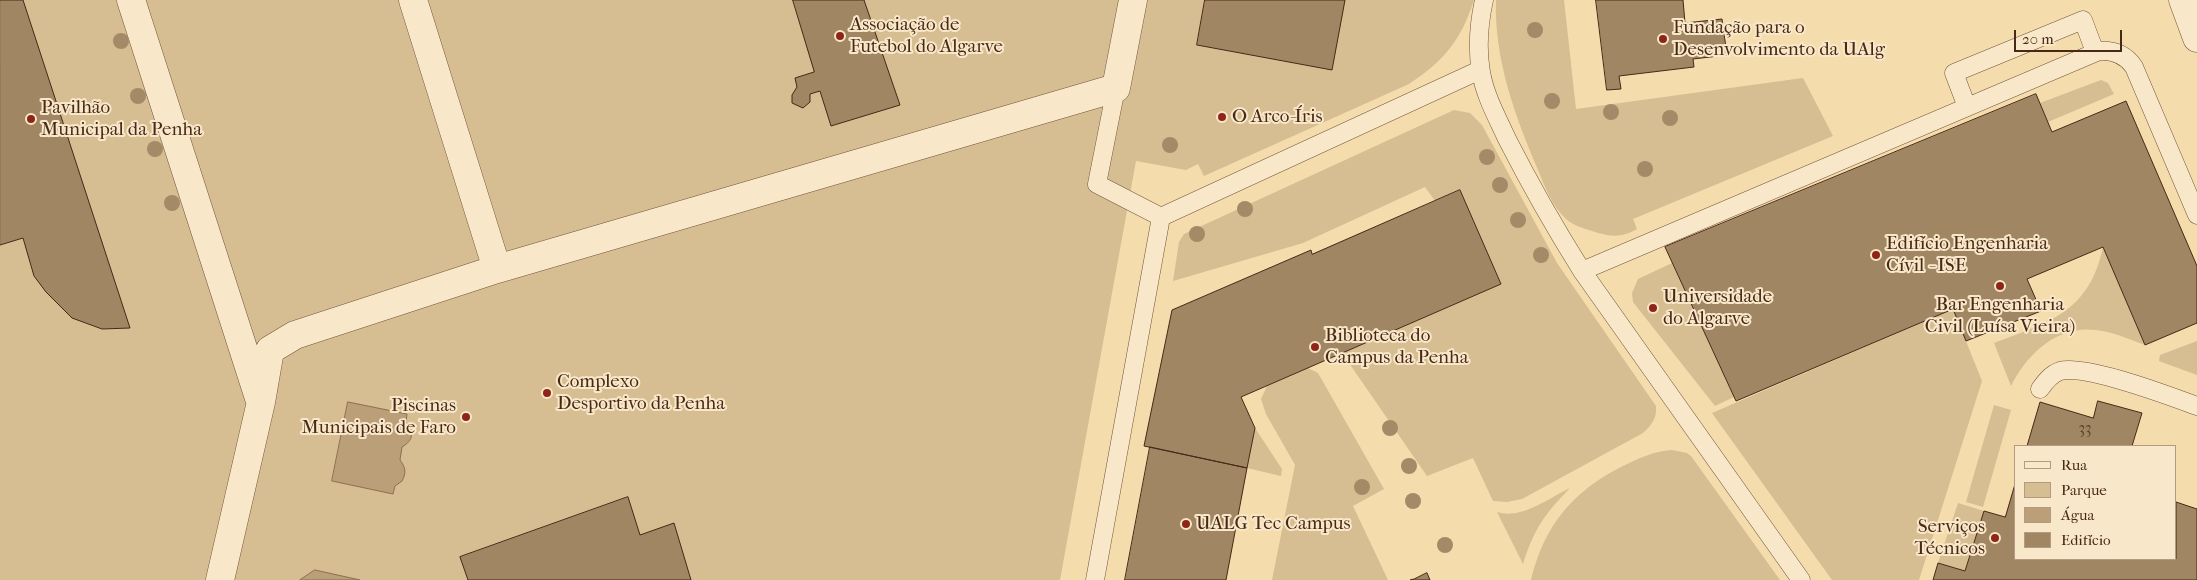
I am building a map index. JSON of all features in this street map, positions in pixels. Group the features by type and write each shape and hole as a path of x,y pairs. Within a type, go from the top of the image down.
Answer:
{"street":[{"path":"131,0 261,402"},
{"path":"413,0 497,269"},
{"path":"220,580 261,402 270,350 295,335 497,269 1116,88 1133,0"},
{"path":"2183,0 2197,38"}],"lane":[{"path":"1484,0 1480,34 1480,70 1492,108 1521,168 1554,227 1582,271 1801,580"},
{"path":"1967,107 1954,73 2083,20 2095,52"},
{"path":"1582,271 2095,52 2109,51 2118,54 2129,61 2134,68 2197,215"},
{"path":"1162,217 1480,70"},
{"path":"1116,88 1097,184 1162,217"},
{"path":"1095,580 1162,217"},
{"path":"2040,389 2047,379 2058,371 2073,370 2125,382 2197,406"}],"green space":[{"name":"Complexo Desportivo da Penha","path":"0,0 1474,0 1463,27 1450,48 1433,66 1409,84 1204,176 1198,164 1186,170 1136,161 1060,580 0,580"},
{"path":"1496,0 1564,0 1576,109 1803,78 1833,136 1633,219 1637,229 1627,234 1618,236 1608,235 1577,226 1561,214 1553,202 1543,183 1521,129 1502,65 1498,44"},
{"path":"2101,80 2108,83 2114,94 2048,122 2040,103"},
{"path":"1454,110 1470,113 1482,125 1557,263 1656,406 1656,414 1653,421 1643,433 1522,499 1507,502 1493,501 1473,458 1427,476 1342,353 1501,284 1460,190 1435,201 1425,187 1303,243 1173,281 1179,242 1184,234"},
{"path":"2103,247 2145,345 2102,331 2082,330 2069,332 2056,337 2035,353 2011,386 1994,343 2049,321 2064,312 2088,286 2097,269"},
{"path":"1672,263 1734,397 1715,406 1633,302 1632,293 1638,279"},
{"path":"1953,309 1982,381 1919,580 1832,580 1712,413"},
{"path":"2197,341 2197,375 2159,361 2160,355"},
{"path":"1308,368 1318,373 1384,489 1353,506 1388,580 1272,580 1295,465 1266,414 1261,399 1267,386"},
{"path":"1994,405 2011,410 1983,507 1966,502"},
{"path":"1255,428 1282,469 1281,476 1247,468"},
{"path":"1672,450 1687,453 1691,456 1780,580 1531,580 1544,543 1552,527 1574,500 1588,488 1621,467 1652,454"},
{"path":"1570,488 1553,506 1541,523 1531,541 1523,564 1497,512 1506,514 1525,511"},
{"path":"1958,503 1984,511 1965,571 1938,563"}],"water":[{"path":"348,402 407,414 406,422 412,436 409,442 402,447 400,460 405,472 402,481 395,486 393,494 332,481"},
{"path":"315,570 360,580 300,580"}],"building":[{"name":"Pavilhão Municipal da Penha","path":"0,0 23,0 130,328 102,329 72,318 46,292 34,276 23,238 0,245"},
{"name":"Associação de Futebol do Algarve","path":"793,0 864,0 900,105 831,126 820,91 810,94 810,102 803,108 792,103 792,95 797,87 795,78 814,72"},
{"path":"1205,0 1345,0 1332,70 1197,45"},
{"name":"Fundação para o Desenvolvimento da UAlg","path":"1596,0 1683,0 1685,23 1722,19 1727,55 1693,59 1694,67 1619,76 1621,89 1607,90"},
{"name":"Edifício Engenharia Cívil - ISE","path":"2036,94 2052,132 2126,101 2197,266 2197,323 2145,345 2103,247 2027,279 2041,311 1966,341 1953,309 1736,401 1665,247"},
{"path":"1460,190 1501,284 1241,397 1255,428 1247,468 1144,446 1172,310 1311,250 1312,254"},
{"path":"2098,401 2142,413 2132,445 2027,445 2040,402 2093,418"},
{"name":"UALG Tec Campus","path":"1150,447 1247,468 1226,580 1125,580"},
{"name":"Serviços Técnicos","path":"2014,488 2014,560 2177,560 2177,502 2197,509 2197,580 1933,580 1938,563 1965,571 1984,511 2005,517"},
{"path":"628,497 640,535 674,523 691,580 468,580 460,557"},
{"path":"1427,573 1430,580 1410,580 1414,579"}],"place":[{"name":"Associação de Futebol do Algarve","path":"840,36"},
{"name":"Fundação para o Desenvolvimento da UAlg","path":"1663,39"},
{"name":"O Arco-Íris","path":"1222,117"},
{"name":"Pavilhão Municipal da Penha","path":"31,119"},
{"name":"Edifício Engenharia Cívil - ISE","path":"1876,255"},
{"name":"Bar Engenharia Civil (Luísa Vieira)","path":"2000,286"},
{"name":"Universidade do Algarve","path":"1653,308"},
{"name":"Biblioteca do Campus da Penha","path":"1315,347"},
{"name":"Complexo Desportivo da Penha","path":"547,393"},
{"name":"Piscinas Municipais de Faro","path":"466,417"},
{"name":"UALG Tec Campus","path":"1186,524"},
{"name":"Serviços Técnicos","path":"1995,538"}]}
